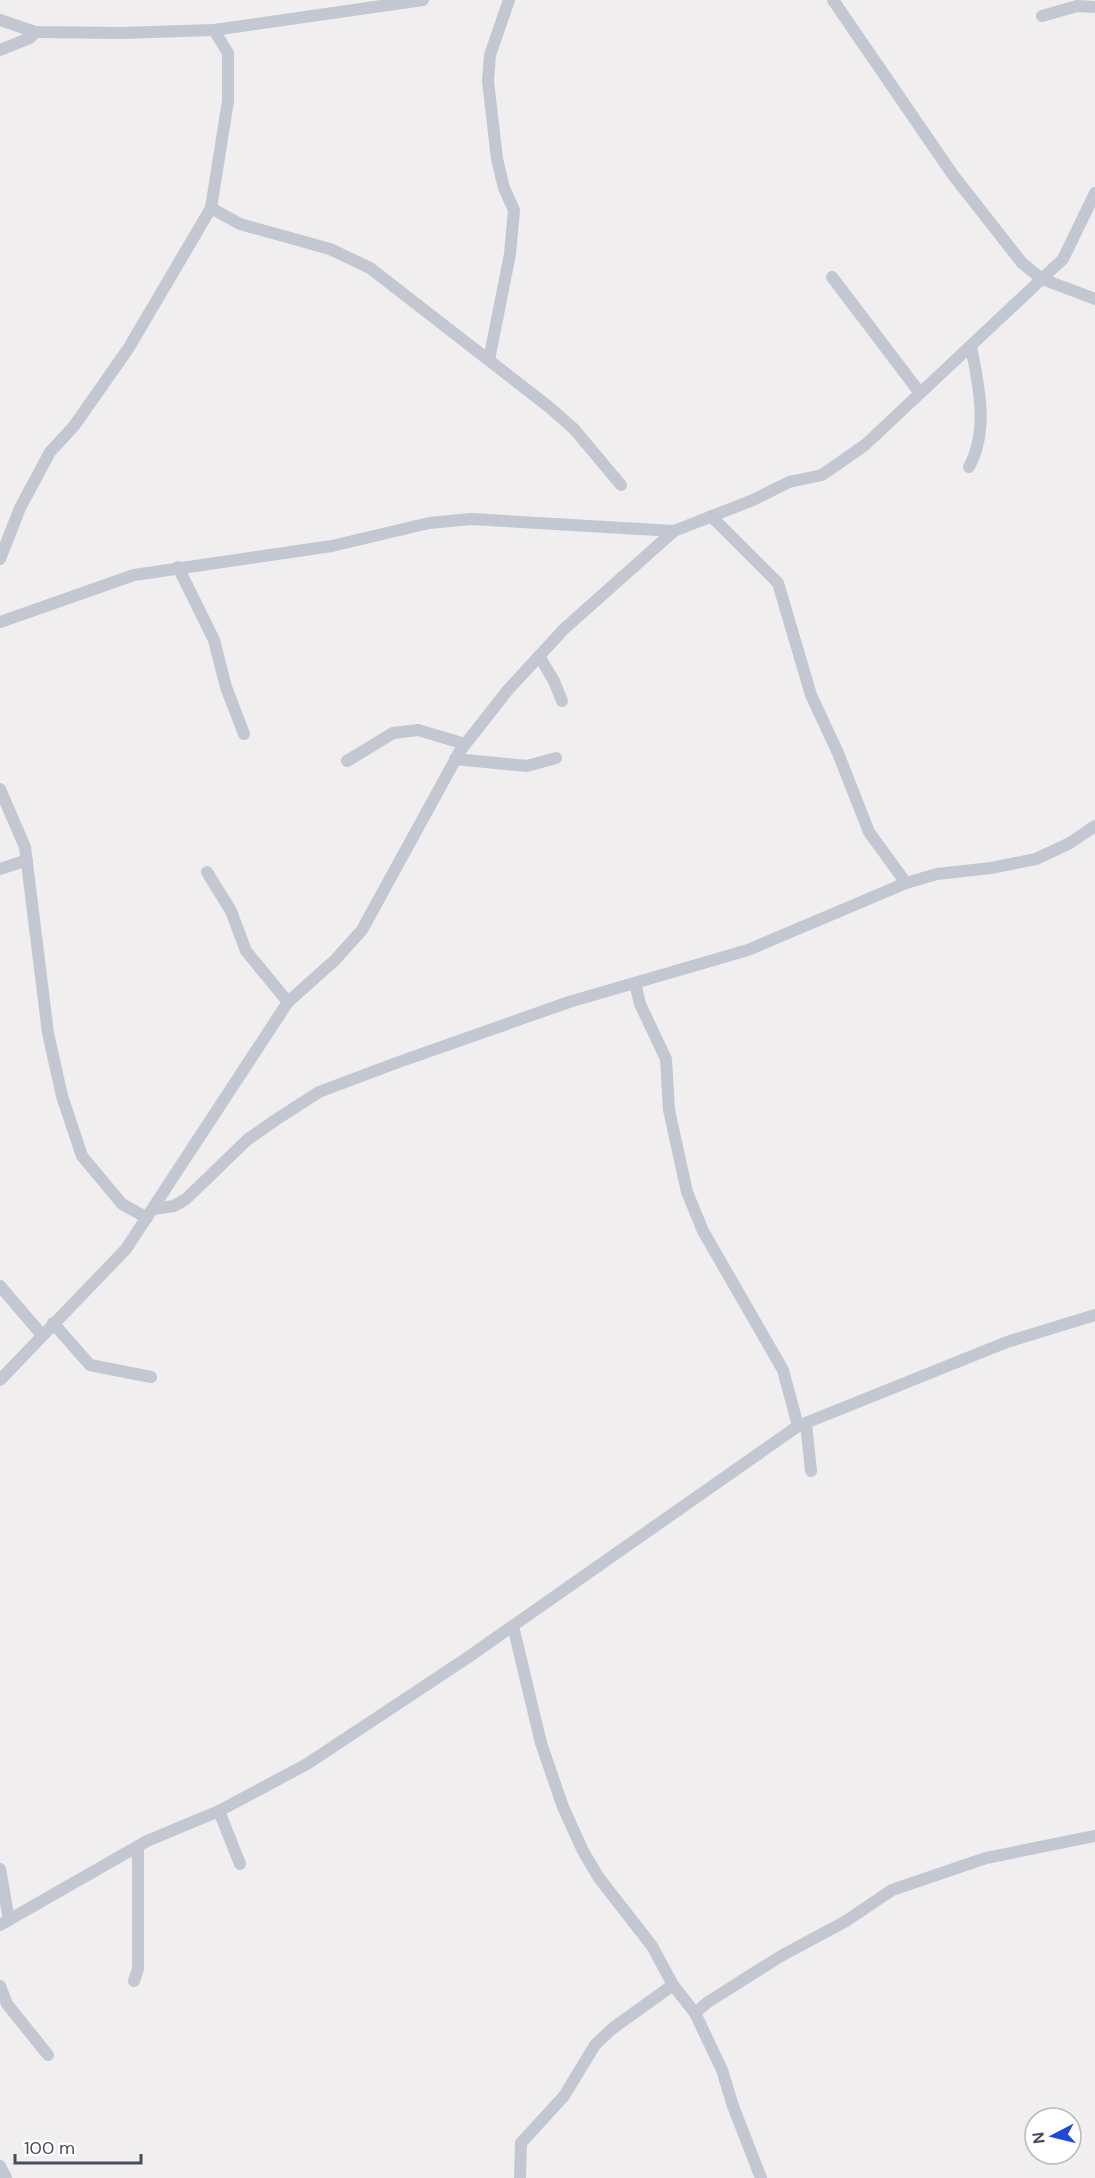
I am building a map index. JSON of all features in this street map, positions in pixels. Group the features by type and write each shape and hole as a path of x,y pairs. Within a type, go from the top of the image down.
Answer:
{"street":[{"path":"0,20 35,32 121,33 214,30 384,3 423,0"},
{"path":"489,360 510,254 514,210 504,188 496,159 488,81 490,55 509,0"},
{"path":"833,0 998,235 1022,262 1042,279 1095,299"},
{"path":"1042,16 1077,6 1095,7"},
{"path":"0,559 20,508 50,452 74,426 129,349 211,208 228,101 228,53 214,30"},
{"path":"0,50 30,38 35,32"},
{"path":"0,1380 126,1249 288,1002 335,960 362,930 455,759 507,691 539,656 564,630 674,531 789,482 822,475 865,445 1062,259 1095,193"},
{"path":"211,208 240,224 330,249 370,268 574,429 621,485"},
{"path":"832,277 920,393"},
{"path":"969,467 977,451 981,429 979,387 971,347"},
{"path":"711,516 778,582 811,695 838,753 869,832 906,883"},
{"path":"0,622 134,575 332,546 429,523 461,520 674,531"},
{"path":"178,567 214,640 226,687 244,734"},
{"path":"539,656 555,681 562,701"},
{"path":"347,761 393,734 418,730 465,744"},
{"path":"455,759 527,766 556,758"},
{"path":"0,789 21,833 27,860 48,1033 62,1096 82,1156 122,1204 150,1214 174,1206 186,1199 247,1140 320,1092 569,1002 748,950 906,883 937,874 991,868 1036,859 1070,843 1095,826"},
{"path":"0,869 27,860"},
{"path":"207,872 231,911 246,951 288,1002"},
{"path":"635,983 640,1004 666,1059 669,1110 687,1192 703,1231 783,1370 802,1424 811,1471"},
{"path":"0,1286 42,1335"},
{"path":"0,1869 5,1923 138,1846 219,1811 307,1764 513,1626 802,1424 1007,1342 1095,1315"},
{"path":"53,1323 90,1365 151,1377"},
{"path":"513,1626 541,1743 563,1807 583,1851 599,1878 652,1946 673,1985 694,2013 722,2070 760,2178"},
{"path":"219,1811 240,1863"},
{"path":"694,2013 762,1968 846,1920 892,1890 986,1858 1095,1836"},
{"path":"134,1981 138,1969 138,1846"},
{"path":"520,2178 521,2143 564,2096 595,2045 613,2028 673,1985"},
{"path":"0,1986 7,2004 48,2055"},
{"path":"0,2016 7,2004"},
{"path":"0,2166 6,2178"}]}
